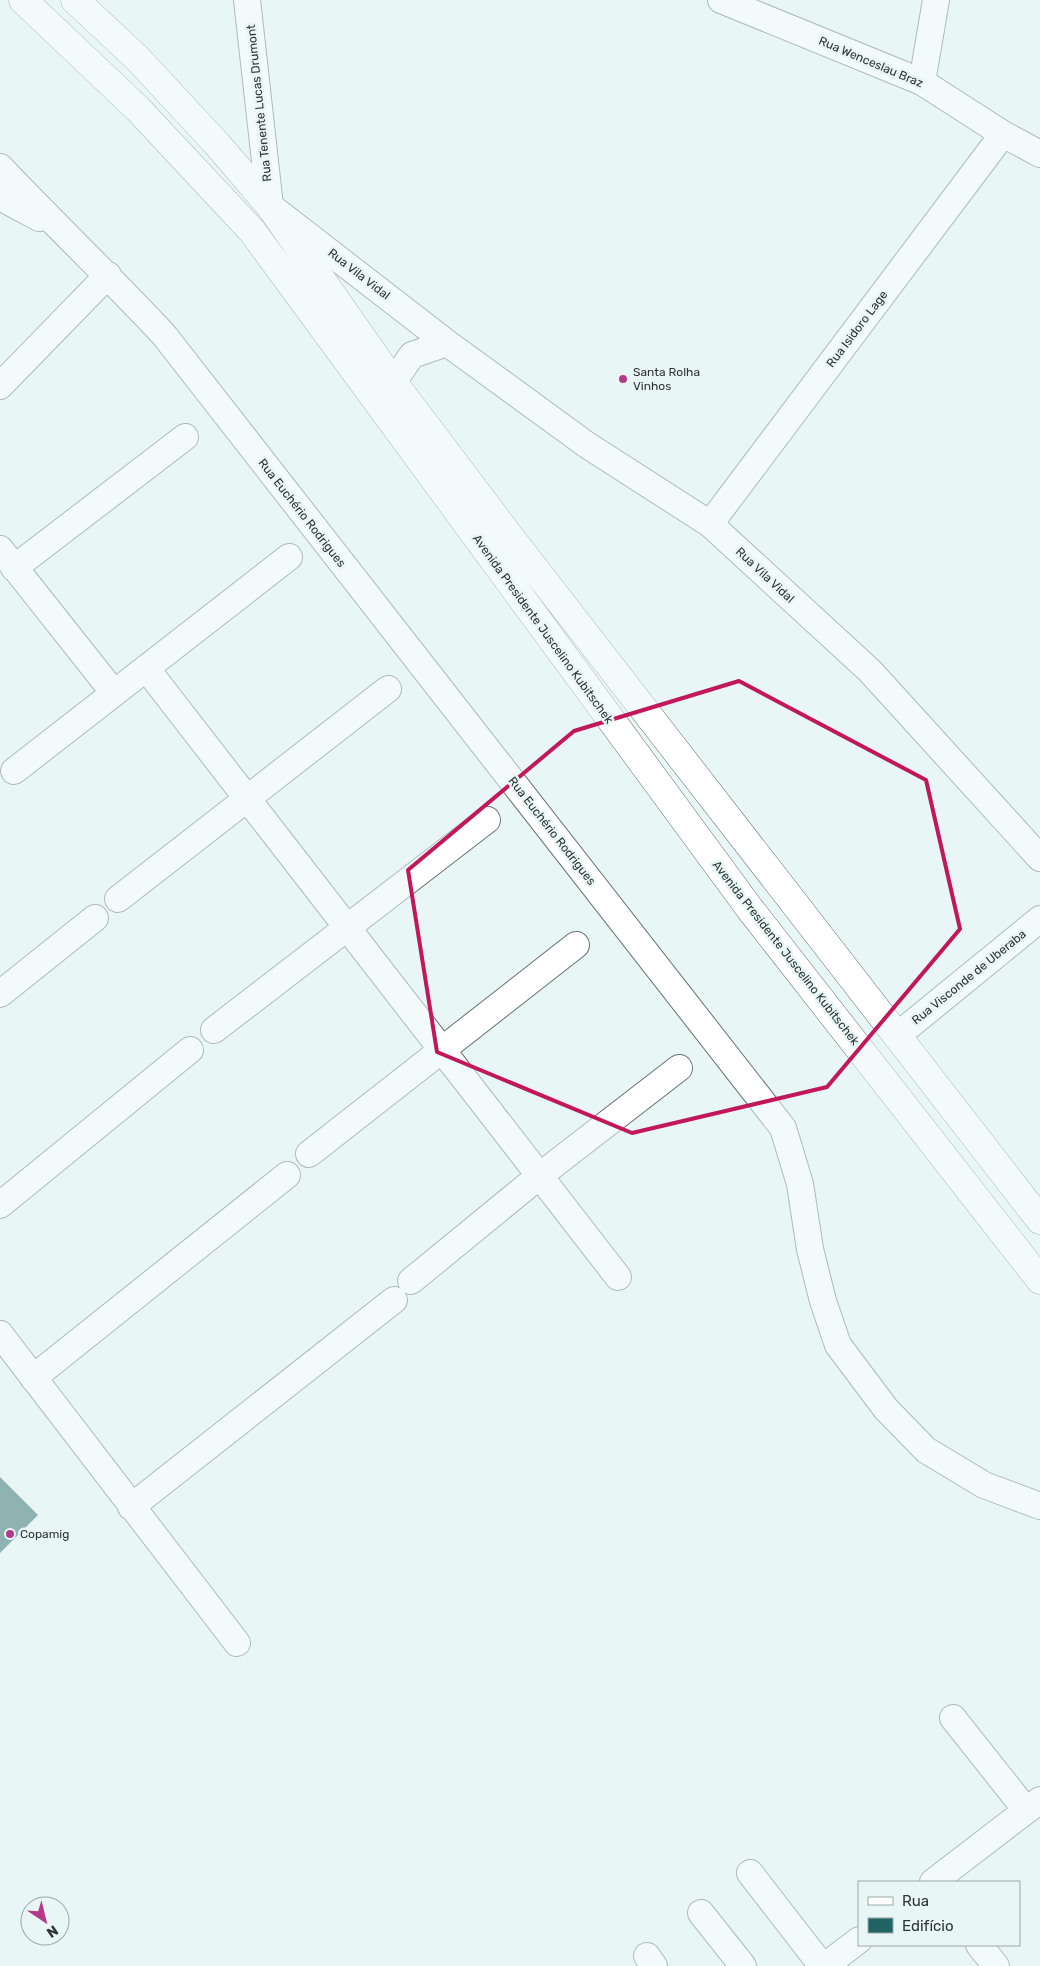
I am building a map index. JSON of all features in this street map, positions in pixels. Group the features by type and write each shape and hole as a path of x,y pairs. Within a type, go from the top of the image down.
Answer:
{"highway":[{"name":"Avenida Presidente Juscelino Kubitschek","path":"23,0 138,109 252,231 750,909 1040,1280"},
{"path":"76,0 138,59 217,144 270,206 393,382 507,533 1040,1220"}],"street":[{"name":"Rua Tenente Lucas Drumont","path":"247,0 270,206"},
{"name":"Rua Wenceslau Braz","path":"721,0 922,82 1003,134 1040,154"},
{"path":"922,82 936,0"},
{"name":"Rua Isidoro Lage","path":"710,524 1003,134"},
{"name":"Rua Euchério Rodrigues","path":"0,167 59,229 108,275 179,354 783,1128 800,1184 810,1249 823,1300 838,1345 886,1409 926,1450 984,1485 1040,1506"},
{"path":"0,197 59,229"},
{"name":"Rua Vila Vidal","path":"270,206 447,343 587,445 710,524 870,671 1040,858"},
{"path":"0,386 108,275"},
{"path":"393,382 412,355 447,343"},
{"path":"114,693 7,558 185,436"},
{"path":"14,771 289,557"},
{"path":"146,668 618,1278"},
{"path":"118,899 246,797 388,689"},
{"path":"214,1030 487,820"},
{"path":"0,994 95,918"},
{"name":"Rua Visconde de Uberaba","path":"898,1035 1040,919"},
{"path":"309,1154 576,945"},
{"path":"0,1205 190,1050"},
{"path":"131,1507 403,1291 538,1177 679,1068"},
{"path":"33,1378 287,1175"},
{"path":"0,1334 237,1644"},
{"path":"934,1881 1033,1805 953,1718"},
{"path":"750,1873 824,1966 858,1941"},
{"path":"700,1913 742,1966"},
{"path":"980,1946 996,1966"}],"highlighted area":[{"path":"739,681 926,780 960,929 827,1087 632,1133 437,1052 408,870 574,731"}],"building":[{"name":"Copamig","path":"0,1477 38,1515 0,1553"}],"place":[{"name":"Santa Rolha Vinhos","path":"623,379"},
{"name":"Copamig","path":"10,1534"}]}
